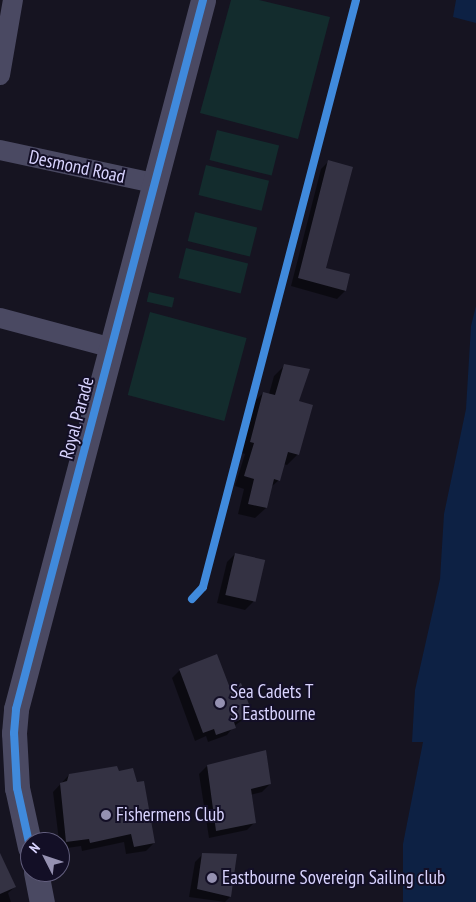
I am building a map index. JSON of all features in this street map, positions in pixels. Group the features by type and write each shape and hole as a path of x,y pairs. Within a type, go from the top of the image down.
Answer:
{"street":[{"path":"0,75 13,0"},
{"name":"Royal Parade","path":"27,832 7,735 16,709 203,0"},
{"name":"Desmond Road","path":"0,150 154,183"},
{"path":"0,318 112,348"},
{"path":"38,882 42,902"}],"green space":[{"path":"231,0 259,0 330,17 298,139 200,113"},
{"path":"217,130 279,145 272,176 210,160"},
{"path":"206,165 269,181 262,211 199,195"},
{"path":"195,212 257,227 250,257 188,241"},
{"path":"186,248 248,263 241,294 179,278"},
{"path":"149,292 174,298 172,308 147,302"},
{"path":"150,312 247,338 224,421 128,395"}],"water":[{"path":"456,0 476,0 476,23 453,17"},
{"path":"476,306 476,902 403,902 403,844 423,742 412,742 415,690 440,579 444,514 466,409 471,326"}],"building":[{"path":"328,160 353,167 326,268 350,274 346,291 298,278"},
{"path":"284,364 310,369 299,401 313,405 299,455 288,452 280,481 274,479 267,508 248,504 254,479 244,476 254,443 250,442 263,392 275,395"},
{"path":"235,553 265,560 256,602 225,595"},
{"name":"Sea Cadets T S Eastbourne","path":"217,654 230,688 241,683 253,715 234,722 236,728 216,735 214,729 203,733 179,669"},
{"path":"266,750 271,784 251,789 256,823 216,831 207,765"},
{"name":"Fishermens Club","path":"117,766 119,771 133,768 137,782 144,781 155,843 134,847 131,834 90,843 89,839 70,841 70,832 65,832 60,783 67,781 69,774"},
{"path":"0,853 16,887 0,894"},
{"name":"Eastbourne Sovereign Sailing club","path":"202,853 237,854 231,897 197,889"}],"cycle path":[{"path":"27,832 17,788 14,733 16,709 203,0"},
{"path":"192,599 203,587 356,0"}],"place":[{"name":"Sea Cadets T S Eastbourne","path":"220,703"},
{"name":"Fishermens Club","path":"106,815"},
{"name":"Eastbourne Sovereign Sailing club","path":"212,878"}]}
